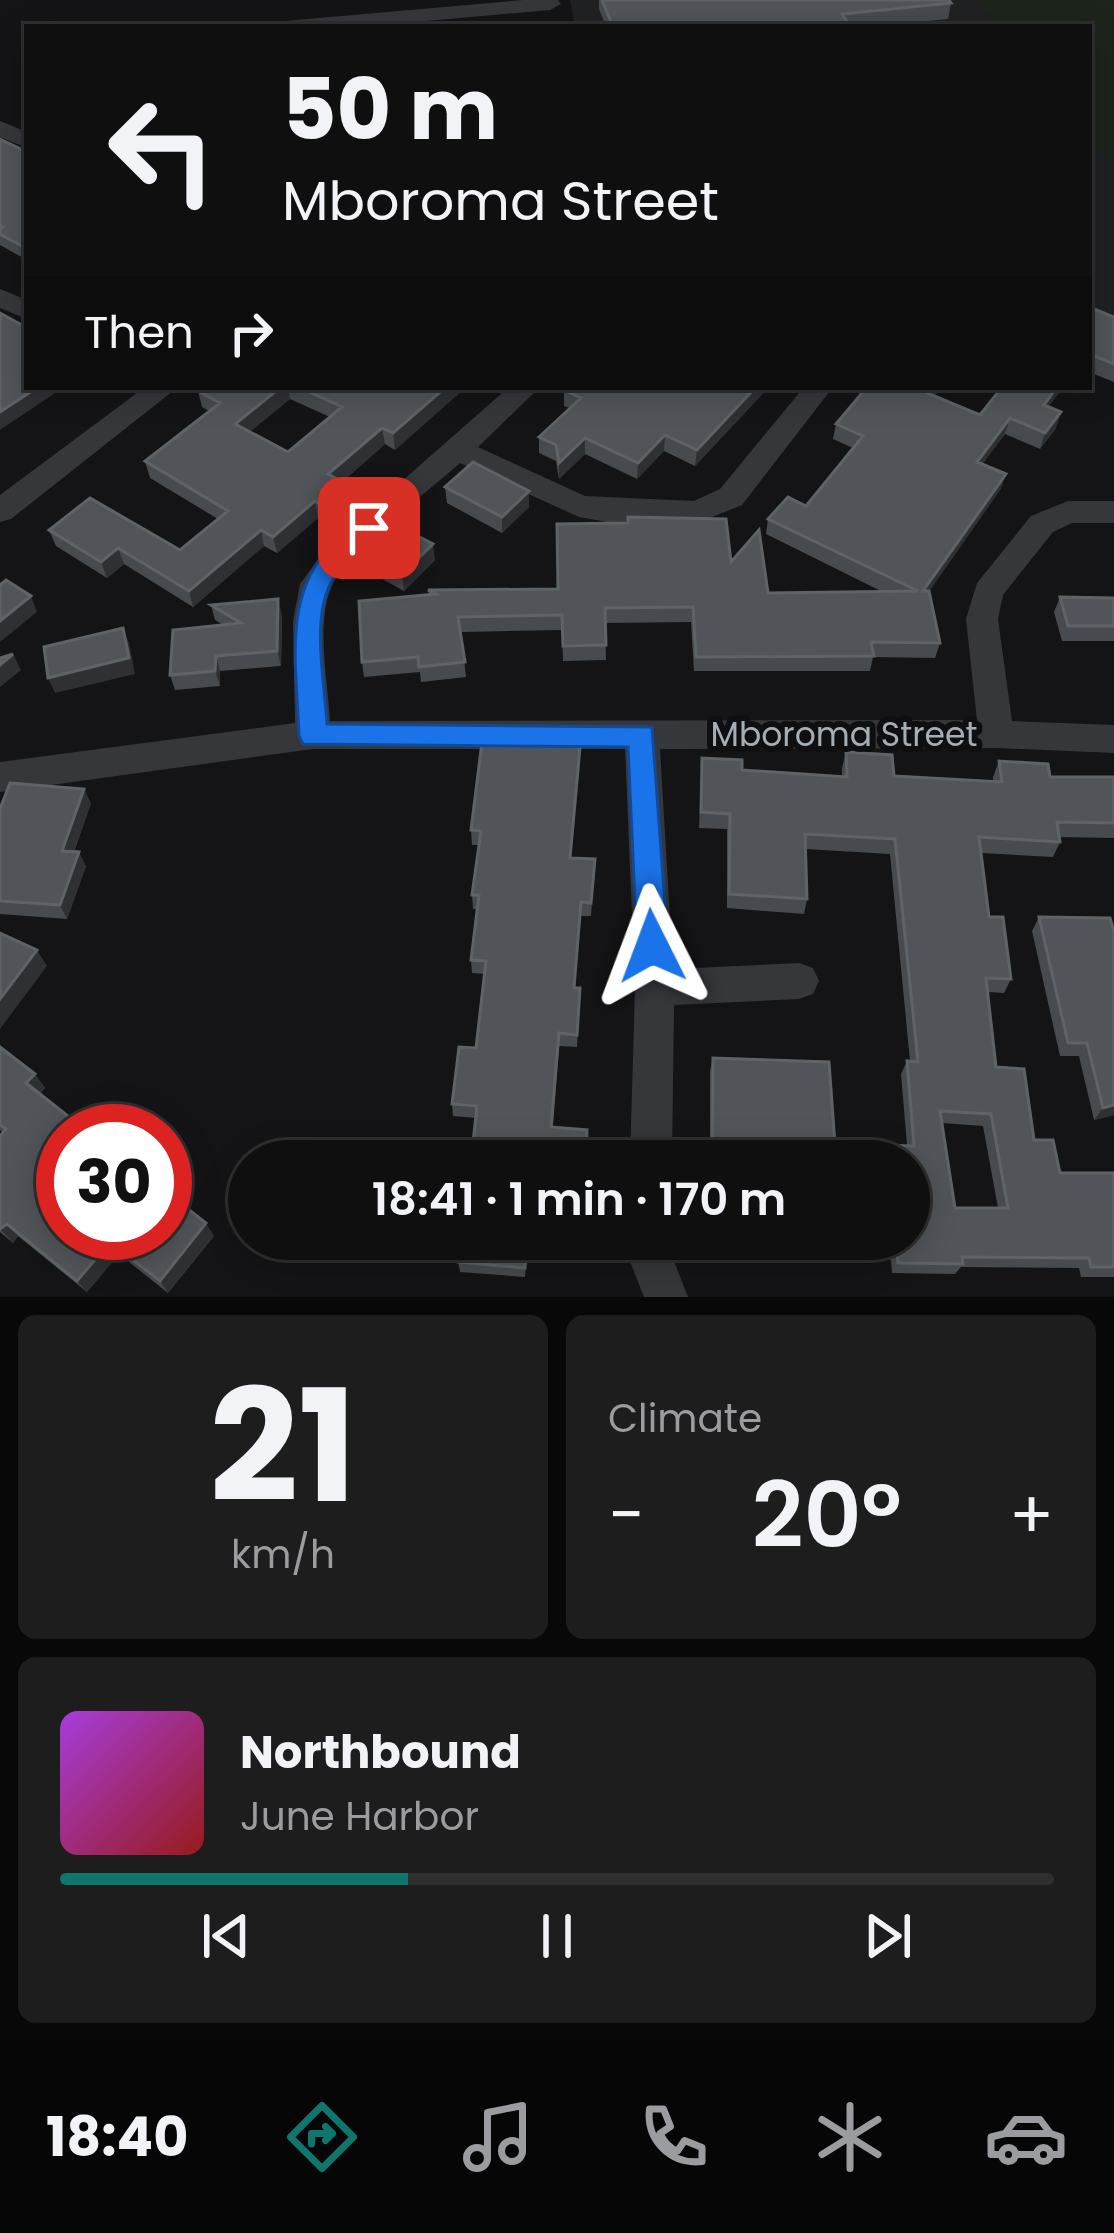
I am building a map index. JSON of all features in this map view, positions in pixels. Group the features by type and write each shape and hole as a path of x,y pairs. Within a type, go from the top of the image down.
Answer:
{"street":[{"path":"332,24 551,10"},
{"path":"1,509 160,390"},
{"path":"313,736 309,621 316,584 338,554 523,390"},
{"path":"459,450 579,506 607,512 697,512 731,497 817,390"},
{"path":"996,734 982,619 988,592 1042,524 1068,512 1114,512"},
{"name":"Mboroma Street","path":"0,777 313,736 996,734 1114,739"},
{"path":"642,735 655,988 651,1140"},
{"path":"655,988 800,981"},
{"path":"652,1260 666,1297"}],"shaded area":[{"path":"570,0 1114,0 1114,330 1092,321 1092,24 574,24"},
{"path":"977,0 1114,0 1114,160 1092,145 1092,24 995,24"}],"building":[{"path":"602,0 951,3 842,14 848,24 612,24"},
{"path":"0,139 24,151 24,247 0,234"},
{"path":"1092,308 1114,317 1114,364 1092,355"},
{"path":"0,313 24,326 24,390 33,390 0,412"},
{"path":"277,390 235,424 288,452 342,407 305,390 443,390 393,433 382,428 328,474 346,484 322,505 315,501 273,537 261,530 189,591 118,548 101,562 49,530 90,498 180,550 228,511 145,461 220,403 198,391"},
{"path":"564,390 753,390 697,450 665,435 638,463 585,438 559,463 556,445 539,437 581,398"},
{"path":"864,390 930,390 927,393 980,415 1000,390 1055,390 1044,405 1061,412 1045,433 1010,418 977,462 1006,474 923,591 929,591 940,643 871,642 874,656 696,657 693,607 605,608 606,645 563,646 562,615 458,617 465,662 419,667 418,657 362,662 359,601 436,594 428,590 558,589 557,524 628,523 628,517 726,519 731,562 759,530 768,593 918,591 768,519 788,497 806,506 863,436 836,424"},
{"path":"473,462 529,491 502,517 445,487"},
{"path":"402,528 433,544 402,575 371,558"},
{"path":"6,580 31,596 0,621 0,585"},
{"path":"1060,597 1114,598 1114,626 1068,626"},
{"path":"278,599 277,651 216,656 215,671 170,675 173,630 241,623 211,605"},
{"path":"123,628 129,658 48,678 44,647"},
{"path":"482,742 580,747 570,858 595,859 591,903 581,902 574,988 580,988 577,1035 559,1033 551,1127 587,1130 587,1140 473,1140 477,1106 452,1104 459,1047 476,1048 486,961 471,960 479,895 472,895 481,831 471,830"},
{"path":"846,752 892,755 894,776 1002,782 999,761 1048,764 1050,777 1114,777 1114,823 1057,822 1060,842 979,837 989,917 1003,917 1011,979 986,978 996,1067 1024,1069 1034,1140 1053,1140 1060,1173 1114,1173 1114,1267 1091,1267 1089,1258 962,1257 963,1264 898,1263 930,1260 930,1140 914,1140 907,1061 918,1062 895,839 805,834 807,899 729,894 730,814 701,812 702,758 742,760 742,770 847,777","holes":["940,1111 991,1114 1008,1208 955,1208"]},
{"path":"10,783 84,789 62,851 79,852 60,905 0,901 0,809"},
{"path":"1039,917 1110,918 1114,932 1114,1105 1103,1108 1087,1043 1068,1043"},
{"path":"0,933 37,950 0,999"},
{"path":"0,1047 35,1074 26,1083 53,1104 36,1104 36,1248 7,1224 0,1229 0,1136 6,1129 0,1125"},
{"path":"713,1058 829,1062 835,1140 712,1140"},
{"path":"192,1212 206,1223 192,1241"},
{"path":"51,1260 95,1260 77,1281"},
{"path":"133,1260 177,1260 160,1281"},
{"path":"458,1260 526,1260 525,1268"}],"route":[{"path":"369,528 338,554 316,584 309,621 313,736 642,735 652,946"}]}
